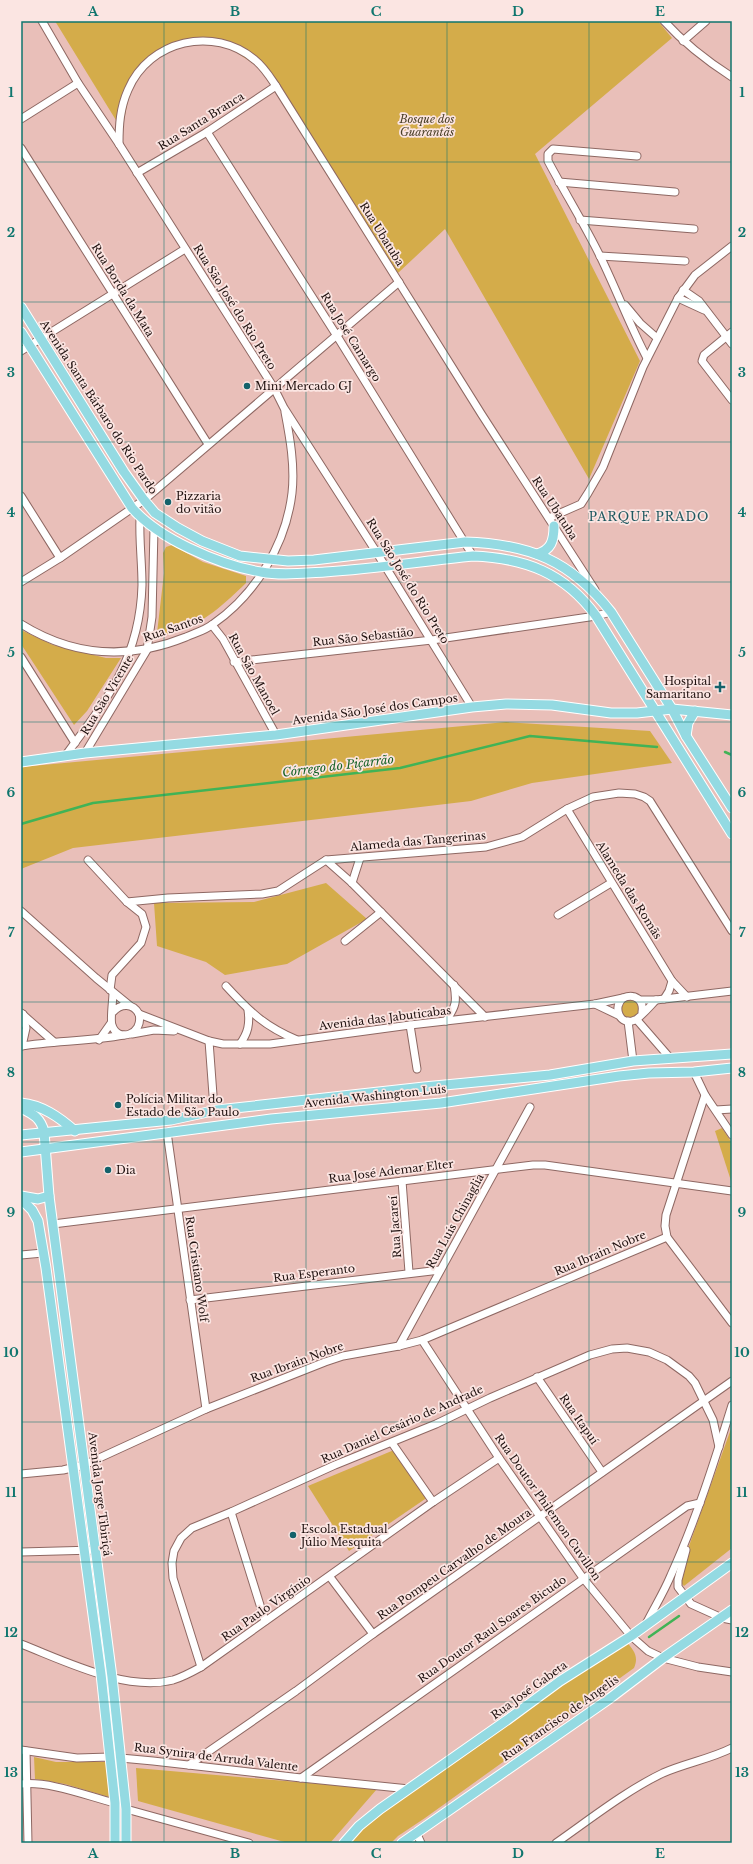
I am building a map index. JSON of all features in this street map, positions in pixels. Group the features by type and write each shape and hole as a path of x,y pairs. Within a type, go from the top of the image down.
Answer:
{"main road":[{"name":"Avenida Santa Bárbaro do Rio Pardo","path":"21,307 144,500 155,513 166,522 202,541 240,556 270,560 314,560 465,542 505,546 537,554 577,576 599,597 611,612 672,709 686,736 732,808"},
{"path":"21,332 25,348 140,518 175,542 203,555 242,569 281,574 384,566 473,556 506,559 536,568 554,576 579,594 596,616 732,834"},
{"path":"537,554 544,552 551,544 554,536 551,522"},
{"name":"Avenida São José dos Campos","path":"21,762 85,753 276,735 472,707 506,704 552,706 611,713 637,713 672,709 732,715"},
{"path":"686,736 688,723 695,711"},
{"name":"Avenida Washington Luis","path":"23,1135 44,1132 75,1131 171,1120 224,1109 550,1075 633,1060 708,1057 732,1054"},
{"path":"708,1057 711,1063 708,1070"},
{"path":"633,1060 636,1068 649,1073"},
{"name":"Avenida Washington Luis","path":"21,1152 271,1119 441,1103 649,1073 694,1072 732,1068"},
{"path":"21,1103 38,1106 62,1120 75,1131"},
{"path":"21,1108 38,1118 42,1123 44,1132"},
{"name":"Avenida Jorge Tibiriçá","path":"44,1132 49,1196 112,1677 126,1809 126,1843"},
{"path":"21,1197 38,1199 49,1196"},
{"path":"21,1197 32,1210 38,1221 43,1252 101,1674 115,1803 115,1843"},
{"name":"Rua José Gabeta","path":"344,1843 359,1826 380,1809 502,1724 560,1681 631,1636 732,1563"},
{"name":"Rua Francisco de Angelis","path":"402,1843 609,1699 663,1658 732,1610"}],"street":[{"name":"Rua São José do Rio Preto","path":"42,21 78,83 119,144 274,388 284,408 432,640 472,707"},
{"path":"664,21 683,41 712,64 732,77"},
{"path":"683,41 706,21"},
{"name":"Rua Ubatuba","path":"119,144 122,107 128,89 149,60 163,50 177,44 203,40 217,41 254,59 267,73 276,86 599,597"},
{"path":"21,119 78,83"},
{"name":"Rua Santa Branca","path":"137,173 207,132 276,86"},
{"name":"Rua José Camargo","path":"207,132 337,336 473,556"},
{"name":"Rua Borda da Mata","path":"21,148 208,444"},
{"path":"637,156 553,150 548,154 548,161 600,256 620,299 632,330 647,358"},
{"path":"559,182 675,192"},
{"path":"580,220 694,229"},
{"path":"551,522 580,504 596,482 647,358 683,290 706,265 732,246"},
{"path":"25,348 185,249"},
{"path":"600,256 686,261"},
{"path":"21,582 60,558 144,500 399,282"},
{"path":"683,290 699,301 706,312 729,335 732,344"},
{"path":"678,298 706,312"},
{"path":"620,299 640,323 657,338"},
{"path":"729,335 704,355 702,361 732,400"},
{"name":"Rua Santos","path":"21,624 51,638 78,648 131,652 147,650 175,641 212,626 240,601 262,572 270,560 284,527 292,492 290,437 284,408"},
{"path":"21,496 60,558"},
{"name":"Rua São Vicente","path":"65,756 117,680 131,652 137,629 142,584 139,542 140,518"},
{"name":"Rua São Vicente","path":"85,753 147,650 152,617 154,528"},
{"name":"Rua São Sebastião","path":"234,662 432,640 596,616 611,612"},
{"name":"Rua São Manoel","path":"212,626 223,639 234,662 276,735"},
{"path":"21,657 75,743"},
{"name":"Alameda das Tangerinas","path":"127,902 168,898 262,894 278,891 326,860 486,847 522,837 566,809 593,797 619,792 644,797 650,801 732,931"},
{"name":"Alameda das Romãs","path":"566,809 672,981 687,997"},
{"path":"352,882 360,858"},
{"path":"88,860 127,902 142,914 146,927 141,943 112,975 96,978"},
{"path":"326,860 352,882 485,1017"},
{"path":"558,915 611,883"},
{"path":"21,911 112,992 129,1006 133,1007 139,1014 180,1031"},
{"path":"345,941 381,912"},
{"path":"99,1040 111,1023 113,1012 112,975"},
{"path":"664,999 669,991 672,981"},
{"path":"446,1021 453,1010 457,999 454,984"},
{"path":"226,986 248,1010 275,1031 297,1040"},
{"path":"618,1015 618,1006 623,998 630,996 640,1000 656,1000 732,991"},
{"name":"Avenida das Jabuticabas","path":"180,1031 209,1041 240,1044 270,1044 410,1025 595,1004 623,998"},
{"path":"640,1000 643,1006 642,1012"},
{"path":"595,1004 618,1015 628,1022 637,1020 642,1012 656,1000"},
{"path":"113,1012 120,1006 129,1006"},
{"path":"240,1044 247,1035 248,1010"},
{"path":"22,1013 26,1028 21,1046 54,1042 99,1040 154,1030 180,1031"},
{"path":"22,1013 54,1042"},
{"path":"128,1034 139,1026 139,1014"},
{"path":"637,1020 670,1058"},
{"path":"628,1022 633,1060"},
{"path":"111,1023 116,1031 128,1034"},
{"path":"410,1025 417,1069"},
{"path":"209,1041 213,1095"},
{"path":"694,1072 705,1095 732,1134"},
{"path":"705,1095 665,1222 667,1237 732,1323"},
{"name":"Rua Luís Chinaglia","path":"399,1346 530,1107"},
{"path":"716,1110 732,1109"},
{"name":"Rua Cristiano Wolf","path":"167,1132 206,1409"},
{"name":"Rua José Ademar Elter","path":"53,1224 497,1168 545,1165 732,1191"},
{"name":"Rua Jacareí","path":"402,1180 409,1272"},
{"name":"Rua Ibrain Nobre","path":"21,1474 72,1468 84,1465 206,1409 343,1356 399,1346 422,1340 667,1237"},
{"path":"21,1255 43,1252"},
{"name":"Rua Esperanto","path":"190,1300 409,1272 440,1270"},
{"name":"Rua Doutor Philemon Cuvillon","path":"422,1340 499,1458 583,1578 631,1636 648,1651 663,1658 680,1663 732,1672"},
{"name":"Rua Daniel Cesário de Andrade","path":"201,1667 173,1578 172,1563 174,1551 181,1538 192,1528 335,1465 392,1443 468,1410 490,1398 537,1377 590,1355 612,1349 627,1348 649,1352 676,1365 695,1383 713,1420 719,1447"},
{"name":"Rua Itapuí","path":"537,1377 602,1472"},
{"name":"Rua Pompeu Carvalho de Moura","path":"189,1765 296,1691 602,1472 704,1402 732,1380"},
{"path":"645,1626 671,1576 694,1519 732,1405"},
{"path":"392,1443 433,1502"},
{"name":"Rua Paulo Virgínio","path":"21,1644 112,1677 132,1681 160,1682 174,1680 201,1667 433,1502 499,1458"},
{"name":"Rua Doutor Raul Soares Bicudo","path":"300,1778 687,1506 700,1502"},
{"path":"231,1512 265,1621"},
{"path":"694,1519 678,1580 678,1587 691,1604 722,1618 732,1620"},
{"path":"21,1552 95,1550"},
{"path":"330,1576 374,1634"},
{"path":"556,1843 607,1807 662,1774 720,1754 732,1748"},
{"path":"24,1751 24,1784 28,1843"},
{"name":"Rua Synira de Arruda Valente","path":"24,1751 77,1758 121,1758 409,1789"},
{"path":"720,1754 732,1756"},
{"path":"24,1784 60,1788 115,1803"},
{"path":"126,1809 226,1840 249,1843"},
{"path":"416,1832 421,1843"}],"green space":[{"name":"Bosque dos Guarantãs","path":"55,21 658,21 672,38 535,154 640,361 589,479 445,229 398,273 268,73 217,40 179,43 150,61 130,91 122,130"},
{"path":"172,545 203,562 246,576 246,583 214,612 196,624 168,634 162,634 157,633 164,573 163,553 166,547"},
{"path":"21,630 53,645 106,658 121,658 87,711 74,725 21,644"},
{"path":"506,722 650,731 672,763 532,783 471,801 73,848 21,869 21,767"},
{"path":"326,883 367,919 287,964 225,975 206,962 157,946 154,903 254,902"},
{"path":"626,999 634,999 640,1005 641,1012 633,1020 621,1016 621,1003"},
{"path":"722,1128 732,1143 732,1184 715,1131"},
{"path":"732,1426 732,1548 684,1586 680,1582 680,1571"},
{"path":"394,1450 428,1497 349,1551 308,1486"},
{"path":"626,1641 636,1657 634,1668 398,1836 391,1843 347,1843 364,1823 620,1642"},
{"path":"34,1757 56,1762 106,1762 109,1797 65,1784 35,1779"},
{"path":"136,1768 377,1789 330,1843 288,1843 138,1801"}],"waterway":[{"name":"Córrego do Piçarrão","path":"21,824 93,803 400,768 530,736 657,747"},
{"name":"Córrego do Piçarrão","path":"725,752 732,755"},
{"path":"649,1637 679,1616"}],"place":[{"name":"Mini Mercado GJ","path":"247,386"},
{"name":"Pizzaria do vitão","path":"168,502"},
{"name":"Hospital Samaritano","path":"720,687"},
{"name":"Polícia Militar do Estado de São Paulo","path":"118,1105"},
{"name":"Dia","path":"108,1170"},
{"name":"Escola Estadual Júlio Mesquita","path":"293,1535"}],"district":[{"name":"PARQUE PRADO","path":"649,517"}]}
